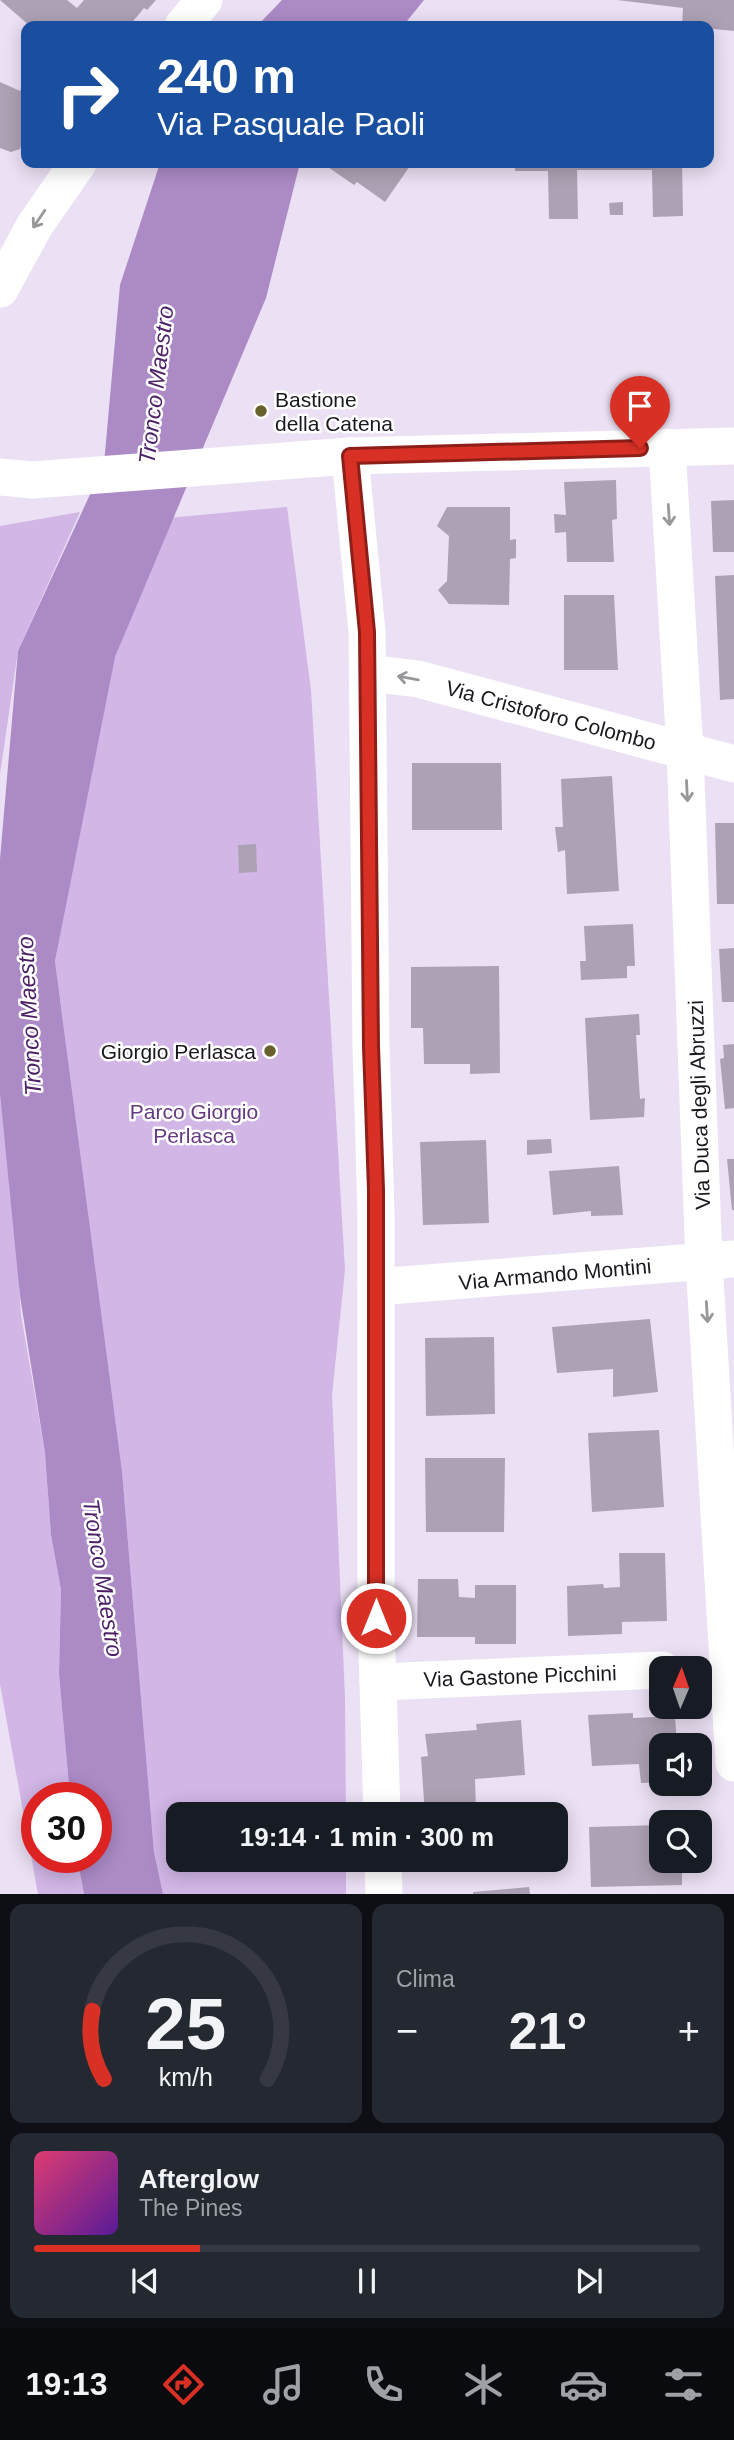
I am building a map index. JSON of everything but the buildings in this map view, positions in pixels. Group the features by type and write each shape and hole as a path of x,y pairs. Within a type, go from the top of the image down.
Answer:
{"street":[{"path":"187,21 204,0"},
{"path":"2,280 35,225 75,168"},
{"path":"8,482 350,456 734,446"},
{"name":"Via Duca degli Abruzzi","path":"667,447 719,1261 721,1668 734,1763"},
{"path":"350,456 367,632 368,673 378,1682 382,1802"},
{"name":"Via Cristoforo Colombo","path":"368,673 418,679 734,764"},
{"name":"Via Armando Montini","path":"376,1287 719,1261"},
{"name":"Via Gastone Picchini","path":"378,1682 649,1671"},
{"path":"383,1872 384,1894"}],"green space":[{"name":"Parco Giorgio Perlasca","path":"287,507 311,690 345,1270 332,1395 345,1698 346,1802 166,1802 166,1872 346,1872 346,1894 163,1894 154,1852 122,1471 55,961 78,808 100,697 168,518"},
{"path":"80,512 18,651 0,774 0,526"},
{"path":"0,1070 10,1149 21,1315 45,1453 51,1535 61,1590 59,1674 69,1782 21,1782 21,1800 0,1684"},
{"path":"34,1873 80,1873 84,1894 38,1894"}],"water":[{"path":"282,0 424,0 407,21 262,21"},
{"name":"Tronco Maestro","path":"158,168 299,168 266,298 115,657 55,961 122,1471 154,1852 163,1894 84,1894 80,1873 112,1873 112,1782 69,1782 59,1674 61,1590 51,1535 45,1453 20,1296 0,1093 0,859 18,651 104,464 120,285"}],"place":[{"name":"Bastione della Catena","path":"261,411"},
{"name":"Giorgio Perlasca","path":"270,1051"}],"route":[{"path":"376,1618 376,1190 371,1046 367,632 350,456 640,448"}]}
